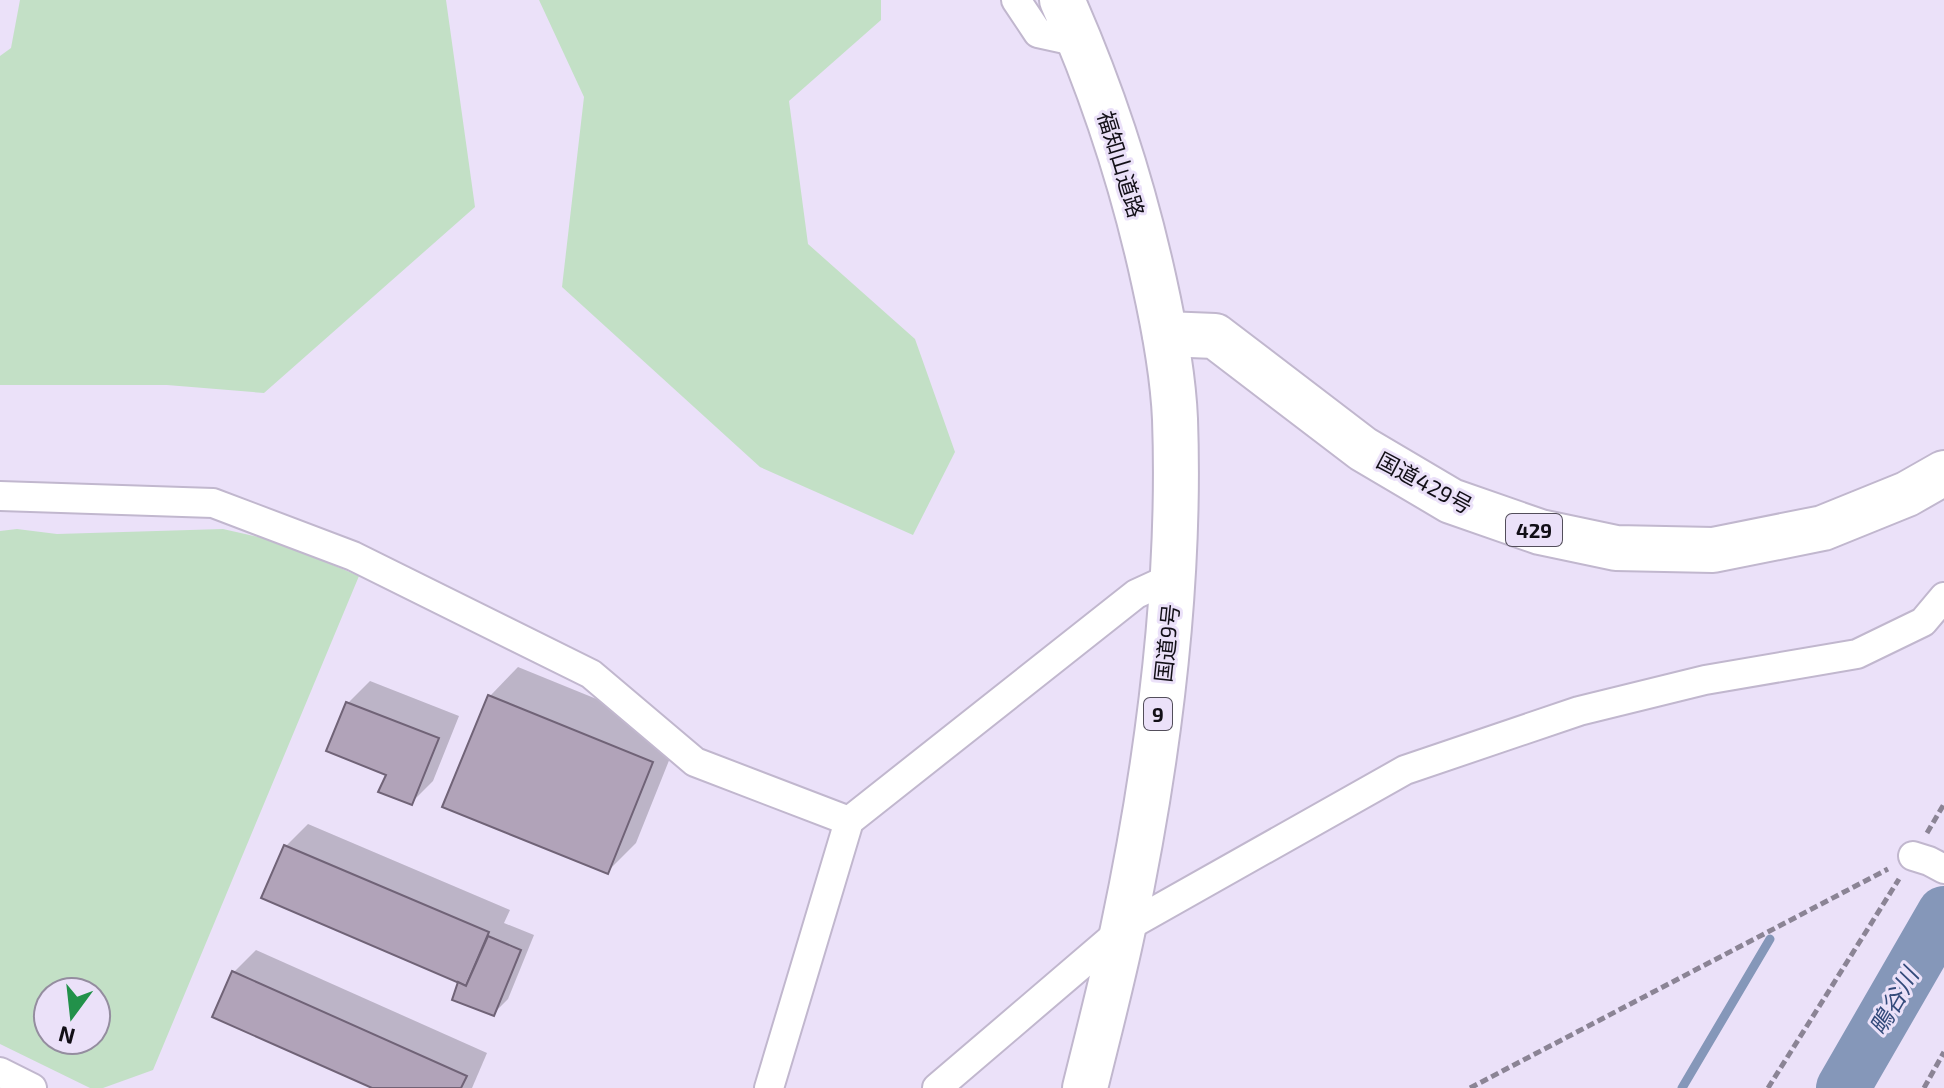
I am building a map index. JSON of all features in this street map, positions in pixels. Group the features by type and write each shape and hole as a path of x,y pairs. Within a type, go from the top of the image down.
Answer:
{"highway":[{"name":"福知山道路","path":"1062,0 1107,109 1145,240 1165,334"},
{"name":"国道429号","path":"1165,334 1215,336 1363,449 1451,501 1540,532 1616,548 1713,550 1823,528 1907,494 1944,473"},
{"name":"国道9号","path":"1085,1088 1123,929 1150,772 1173,577 1175,417 1165,334"}],"street":[{"path":"1016,0 1038,33 1079,42"},
{"path":"0,496 213,503 353,556 591,674 695,762 849,821"},
{"path":"769,1088 849,821 1136,594 1173,577"},
{"path":"937,1088 1123,929 1405,770 1579,711 1705,680 1857,654 1923,622 1944,597"},
{"path":"0,1072 32,1088"}],"path":[{"path":"1470,1088 1929,862"},
{"path":"1768,1088 1929,862"},
{"path":"1924,1088 1944,1052"}],"green space":[{"path":"20,0 446,0 475,207 264,393 167,385 0,385 0,56 11,48"},
{"path":"539,0 881,0 881,20 789,101 808,244 915,339 955,452 913,535 760,467 562,287 584,97"},
{"path":"17,529 57,534 223,529 276,541 359,576 153,1070 103,1088 90,1088 0,1044 0,531"}],"building":[{"path":"488,695 653,762 608,874 442,807"},
{"path":"346,702 439,738 412,805 378,792 386,775 326,751"},
{"path":"284,845 489,932 466,986 261,898"},
{"path":"488,936 521,950 494,1016 452,1000 458,982 466,986"},
{"path":"232,971 467,1076 461,1088 372,1088 212,1017"}],"waterway":[{"name":"鴫谷川","path":"1843,1088 1944,913"},
{"path":"1682,1088 1770,939"}]}
